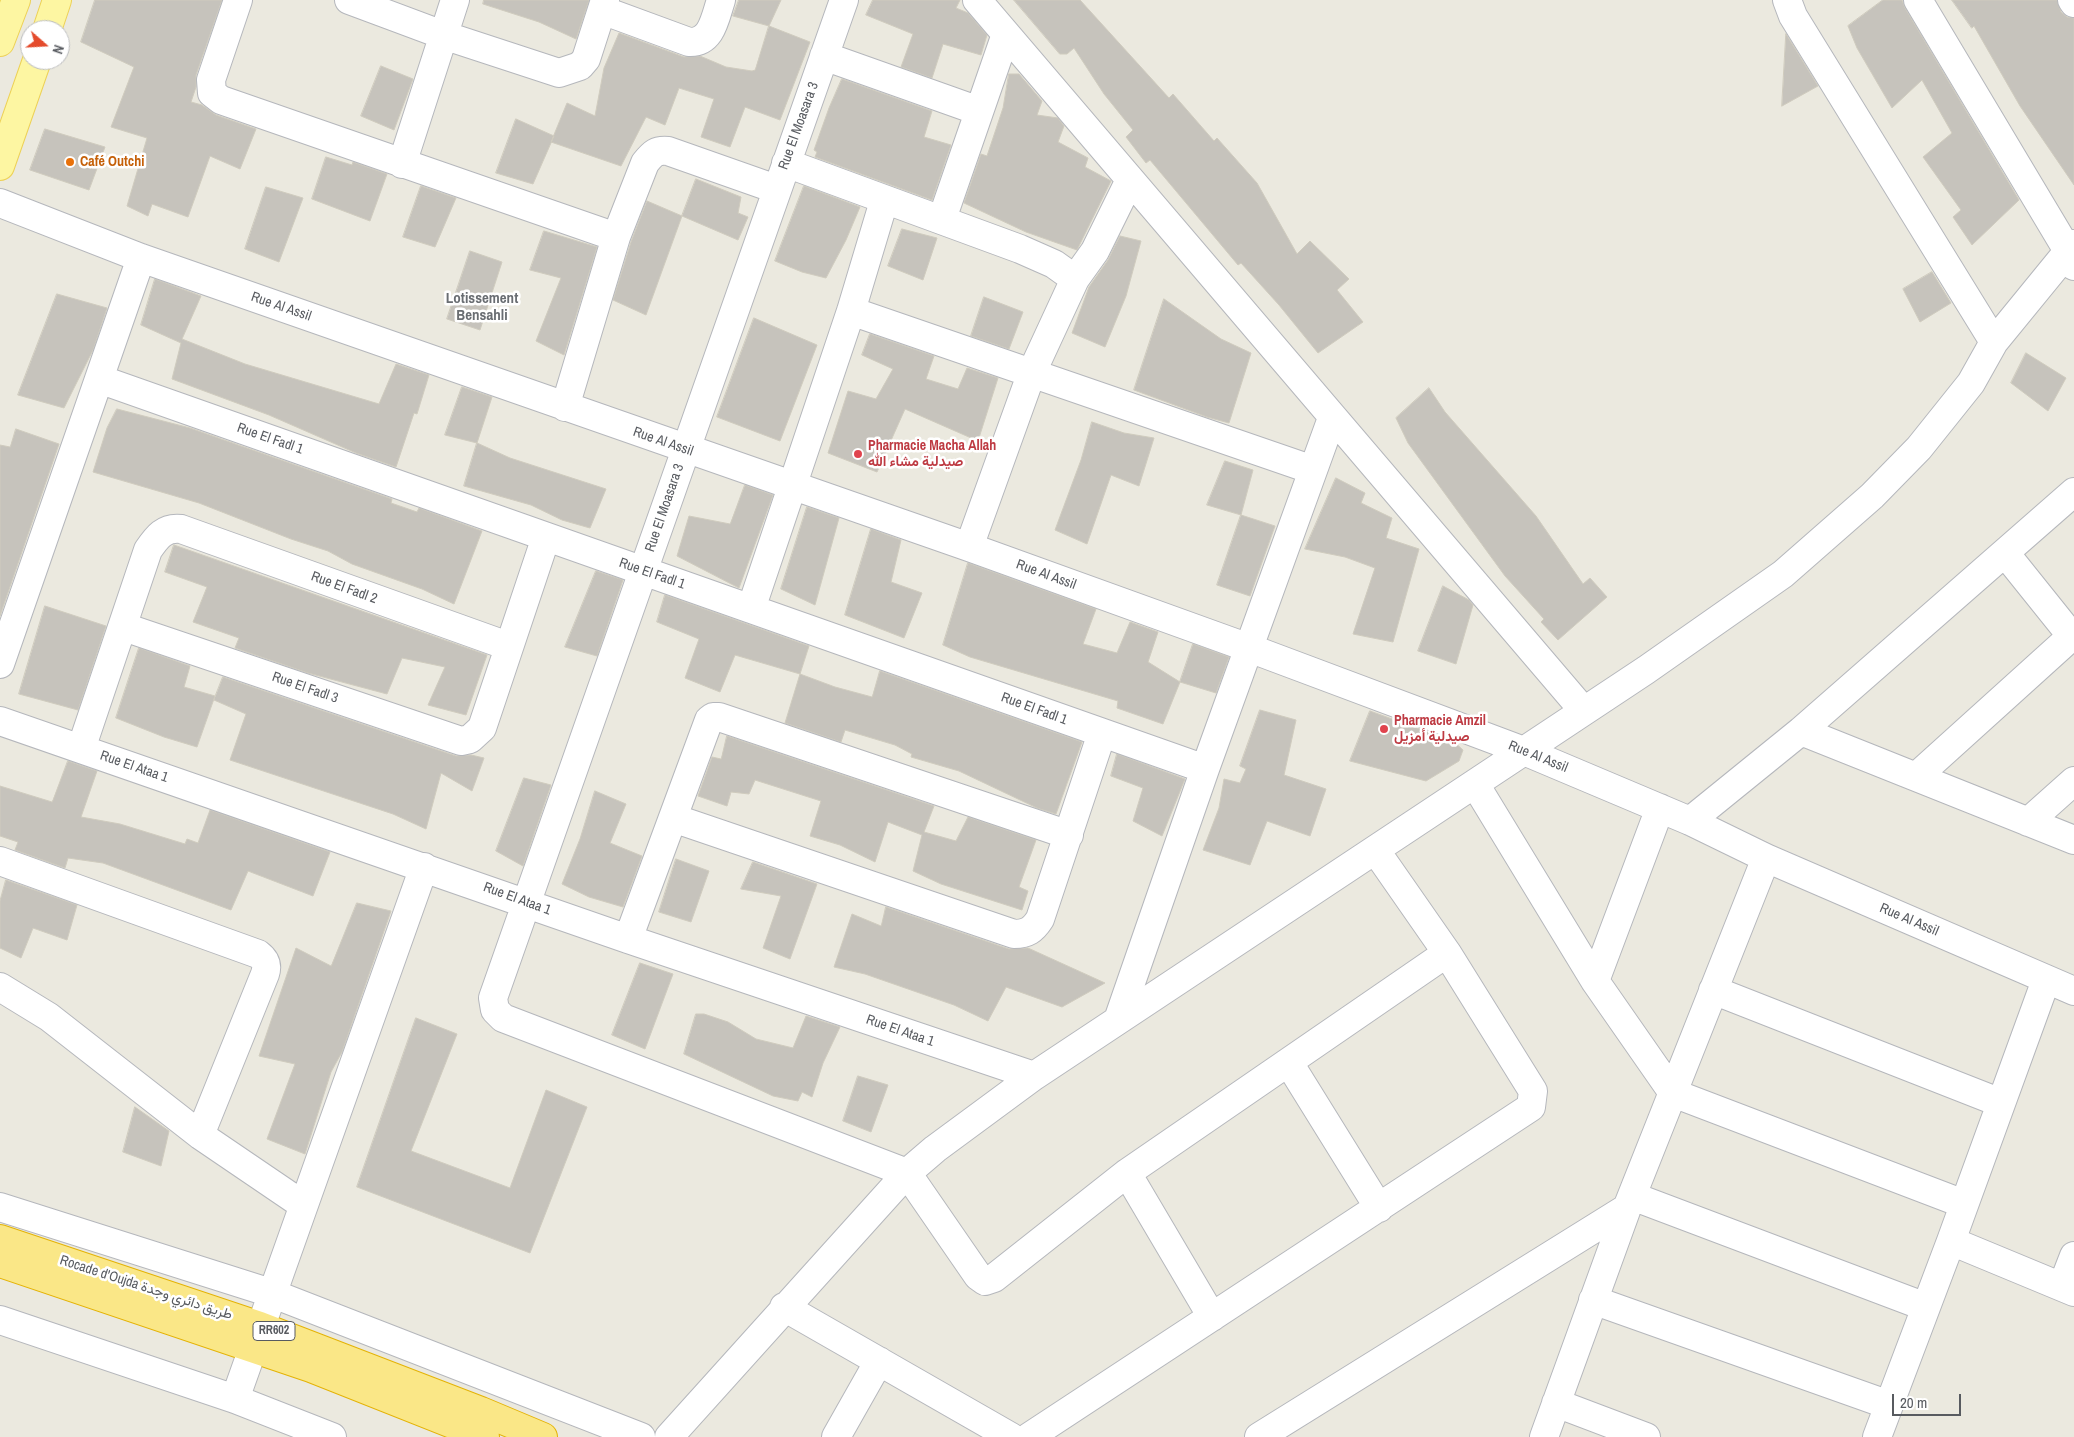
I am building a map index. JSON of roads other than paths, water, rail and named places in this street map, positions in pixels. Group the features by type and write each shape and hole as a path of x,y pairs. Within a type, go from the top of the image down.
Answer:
{"highway":[{"name":"Rocade d'Oujda طريق دائري وجدة","path":"0,1239 256,1337 346,1382 485,1437"},
{"name":"Rocade d'Oujda طريق دائري وجدة","path":"0,1262 256,1337 481,1411 543,1437"}],"main road":[{"path":"0,42 16,0"},
{"path":"50,20 57,0"},
{"path":"0,166 34,70"}],"street":[{"path":"238,0 211,80 212,93 221,100 616,237"},
{"path":"349,0 443,35 559,73 580,66 586,59 603,5 690,42 699,43 706,38 712,29 721,0"},
{"path":"402,164 454,0"},
{"name":"Rue El Moasara 3","path":"844,0 493,998 495,1010 504,1018 907,1173"},
{"path":"977,0 1583,710"},
{"path":"1787,0 1793,16 1994,342"},
{"path":"669,1437 784,1307 907,1173 942,1144 1034,1076 1376,851 1715,623 1783,574 1872,496 1919,448 1971,383 1994,342 2072,254 1918,0"},
{"path":"942,219 1006,34"},
{"path":"824,56 979,111"},
{"path":"565,407 616,237 645,163 658,150 668,151 776,189"},
{"path":"786,164 884,201 942,219 1054,264 1075,279"},
{"path":"969,547 1032,372 1075,279 1095,251 1130,180"},
{"path":"751,609 851,311 884,201"},
{"name":"Rue Al Assil","path":"0,203 141,258 792,487 969,547 1524,750 1690,820 1766,858 2074,991"},
{"path":"0,664 141,258"},
{"path":"851,311 1313,470"},
{"name":"Rue El Fadl 1","path":"98,379 1205,769"},
{"path":"1118,1020 1205,769 1332,418"},
{"path":"1690,820 1802,731 2006,554 2074,492"},
{"name":"Rue El Fadl 2","path":"124,627 148,550 158,536 173,528 181,529 508,646"},
{"path":"508,646 546,537"},
{"path":"1917,776 2073,638 2006,554"},
{"path":"81,749 124,627"},
{"name":"Rue El Fadl 3","path":"124,627 461,741 470,739 482,728 508,646"},
{"path":"628,939 709,720 713,717 719,717 1069,835"},
{"name":"Rue El Ataa 1","path":"0,721 628,939 1034,1076"},
{"path":"1802,731 2074,840"},
{"path":"673,818 1014,934 1025,934 1034,928 1040,920 1102,734"},
{"path":"2028,822 2074,781"},
{"path":"1475,784 1595,981 1673,1093 1964,1204"},
{"path":"1595,981 1660,808"},
{"path":"1029,1437 1526,1113 1534,1101 1533,1091 1446,953 1376,851"},
{"path":"1544,1437 1629,1202 1766,858"},
{"path":"0,861 258,954 264,959 267,967 265,974 200,1134"},
{"path":"235,1399 271,1293 424,867"},
{"path":"907,1173 978,1276 985,1281 994,1278 1127,1173 1446,953"},
{"path":"1877,1437 2046,980"},
{"path":"0,987 49,1017 200,1134 303,1205"},
{"path":"1713,990 2001,1103"},
{"path":"1289,1063 1379,1208"},
{"path":"1127,1173 1212,1317"},
{"path":"1629,1202 1926,1308"},
{"path":"1259,1437 1629,1202"},
{"path":"0,1206 271,1293 641,1437"},
{"path":"1951,1241 2068,1290 2074,1256"},
{"path":"1593,1300 1889,1405"},
{"path":"784,1307 879,1361 975,1428 1011,1437"},
{"path":"0,1320 235,1399 332,1437"},
{"path":"836,1437 879,1361"},
{"path":"1556,1403 1646,1437"}],"place":[{"name":"Café Outchi","path":"70,162"},
{"name":"Pharmacie Macha Allah صيدلية مشاء الله","path":"858,454"},
{"name":"Pharmacie Amzil صيدلية أمزيل","path":"1384,729"}],"district":[{"name":"Lotissement Bensahli","path":"482,308"}]}
